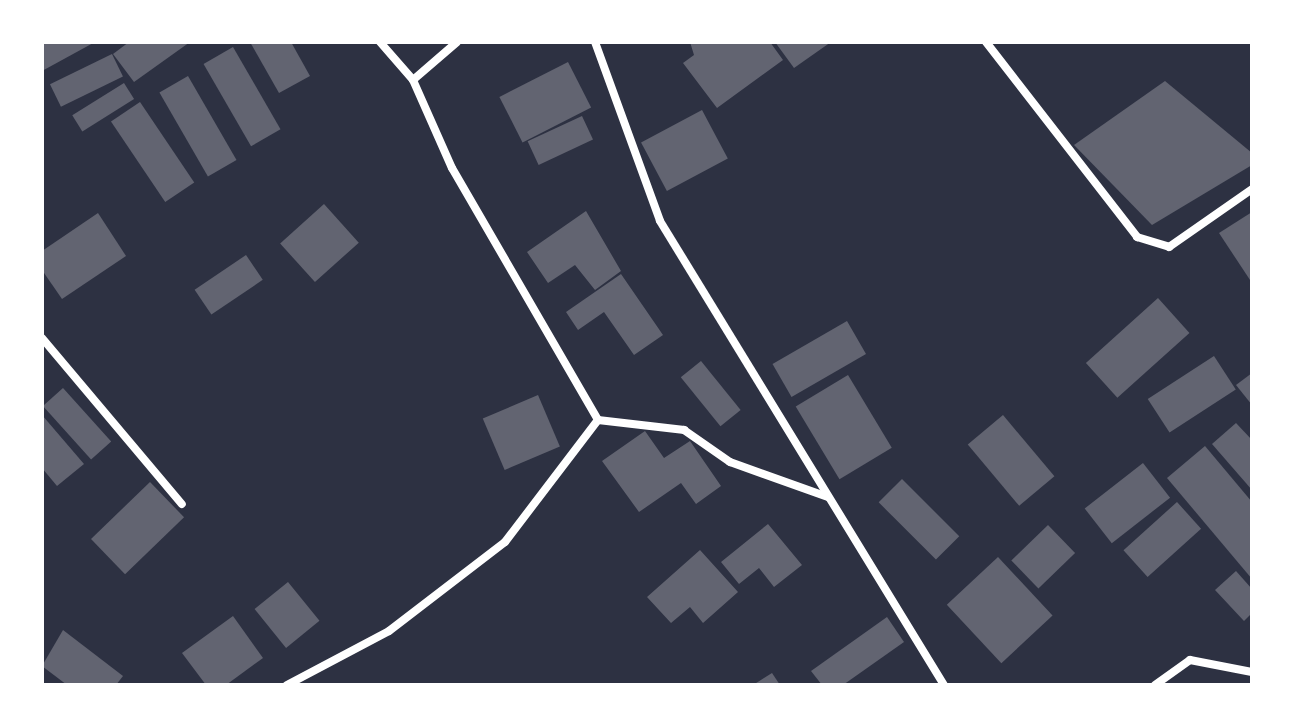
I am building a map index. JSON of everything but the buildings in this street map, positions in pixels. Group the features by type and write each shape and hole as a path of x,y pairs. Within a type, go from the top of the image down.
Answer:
{"street":[{"path":"380,42 413,80 452,168 598,420"},
{"path":"413,80 457,42"},
{"path":"595,42 660,221 944,685"},
{"path":"986,42 1137,237 1169,247 1252,189"},
{"path":"42,338 182,504"},
{"path":"598,420 684,430 730,462 829,497"},
{"path":"287,685 389,631 505,542 598,420"},
{"path":"1155,685 1190,660 1252,672"}]}
